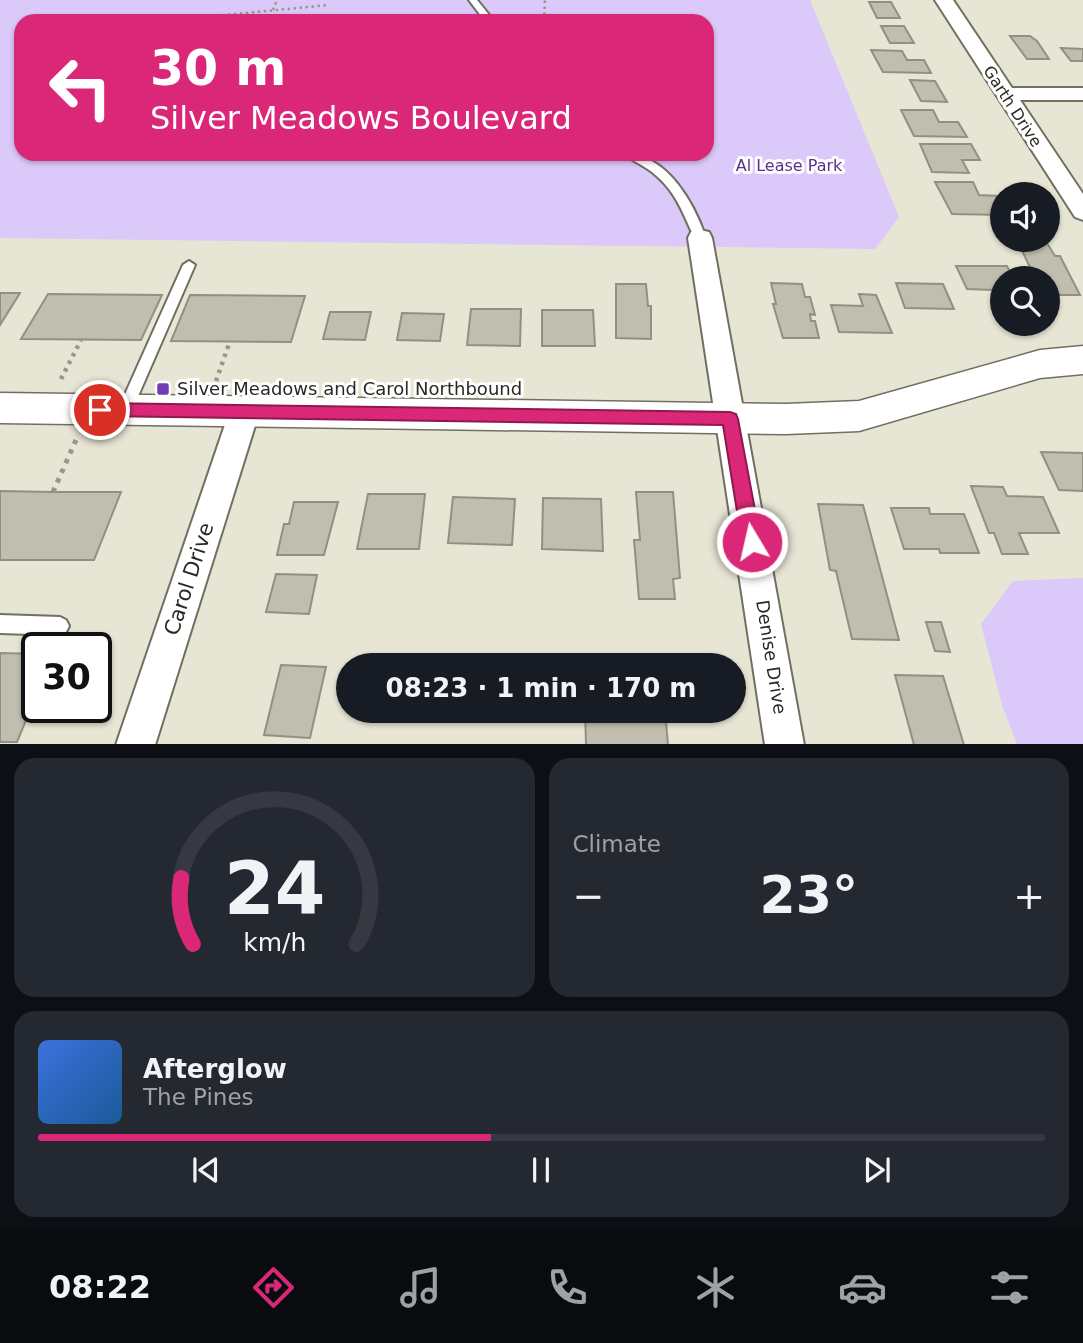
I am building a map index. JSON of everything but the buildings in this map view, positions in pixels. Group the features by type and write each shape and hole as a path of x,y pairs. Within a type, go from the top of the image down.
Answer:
{"street":[{"name":"Garth Drive","path":"944,0 1083,212"},
{"path":"1005,94 1083,94"},
{"name":"Denise Drive","path":"700,239 785,744"},
{"path":"0,408 730,419 859,416 1040,364 1083,360"},
{"name":"Carol Drive","path":"135,744 244,413"}],"lane":[{"path":"473,0 484,14"},
{"path":"642,161 655,169 680,193 690,209 700,239"},
{"path":"125,410 189,265"},
{"path":"0,624 60,626"}],"path":[{"path":"273,10 277,0"},
{"path":"234,14 329,5"},
{"path":"61,379 80,340"},
{"path":"216,381 230,341"},
{"path":"53,492 76,440"}],"green space":[{"name":"Al Lease Park","path":"0,0 810,0 899,217 875,249 0,238"},
{"path":"1083,578 1083,744 1017,744 1002,705 981,624 1013,581"}],"place":[{"name":"Silver Meadows and Carol Northbound","path":"163,389"}],"route":[{"path":"100,410 730,419 752,542"}]}
